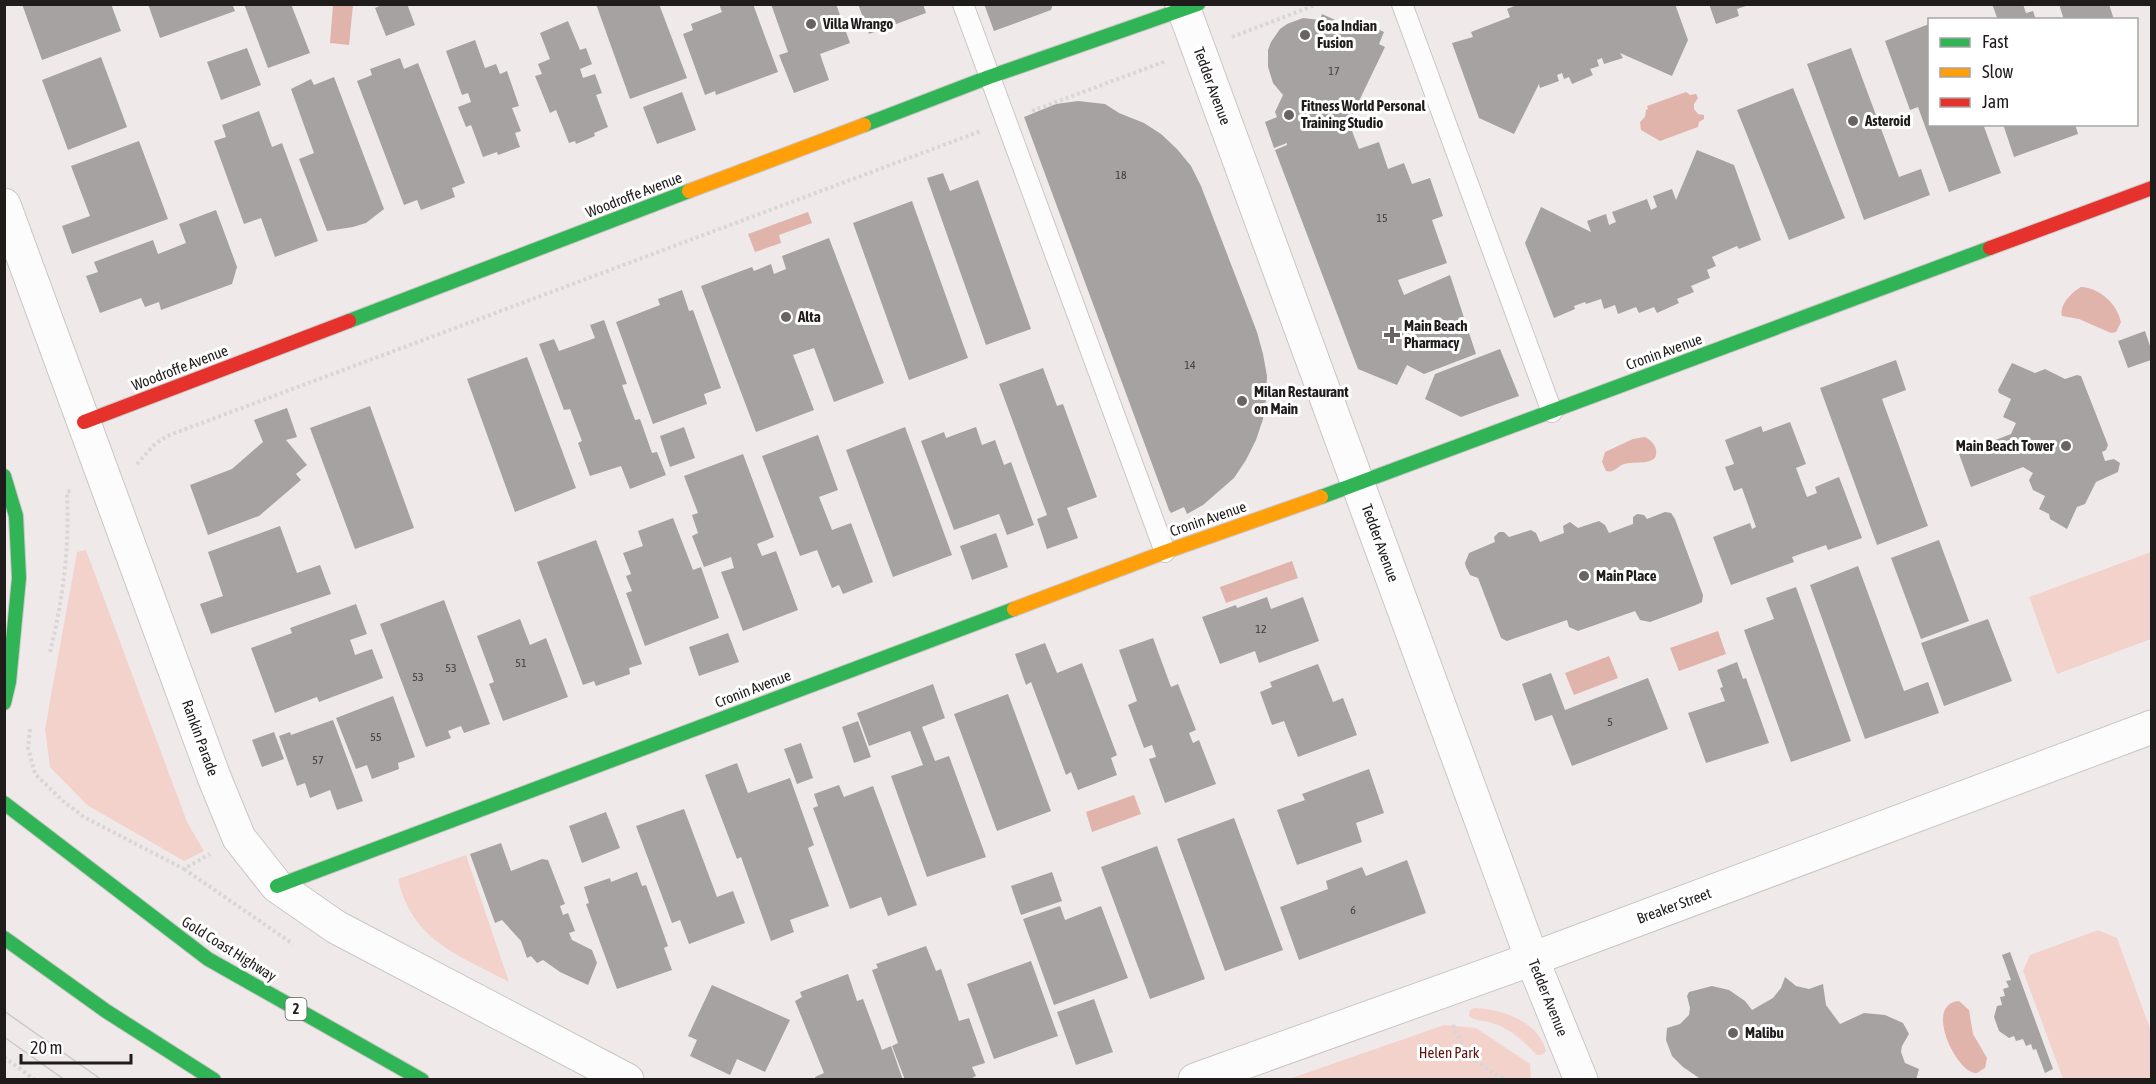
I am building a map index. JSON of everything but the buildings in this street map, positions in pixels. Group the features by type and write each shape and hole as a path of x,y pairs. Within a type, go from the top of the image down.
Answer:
{"main road":[{"name":"Woodroffe Avenue","path":"84,422 989,77 1188,6"},
{"name":"Cronin Avenue","path":"277,886 1165,552 1359,484 2151,188"},
{"path":"4,476 16,516 19,578 9,682 4,703"},
{"name":"Gold Coast Highway","path":"4,803 208,959 422,1080"},
{"path":"4,938 106,1011 214,1080"}],"street":[{"name":"Tedder Avenue","path":"1188,6 1199,49 1532,959 1581,1080"},
{"name":"Rankin Parade","path":"4,205 214,777 239,838 277,886 336,927 627,1080"},
{"name":"Breaker Street","path":"1195,1080 1532,959 2151,727"}],"lane":[{"path":"963,4 1165,552"},
{"path":"1402,4 1552,412"}],"path":[{"path":"49,657 57,624 69,526 67,492 134,467 143,460 154,445 167,436 1318,4"},
{"path":"32,722 28,748 35,774 63,801 84,817 184,868 239,838"},
{"path":"1453,1025 1456,1033 1481,1065 1510,1080"},
{"path":"4,1057 35,1080"}],"green space":[{"path":"86,550 187,822 204,851 184,861 87,805 50,767 45,729 77,552"},
{"path":"2151,552 2151,639 2057,674 2029,597"},
{"path":"466,855 509,982 440,944 414,917 405,900 398,879"},
{"path":"2098,930 2117,938 2151,1031 2151,1079 2063,1079 2023,971 2030,955"},
{"path":"1474,1008 1507,1014 1527,1024 1542,1041 1546,1051 1542,1055 1537,1055 1505,1028 1472,1018 1469,1016 1470,1010"},
{"name":"Helen Park","path":"1444,1025 1476,1028 1530,1064 1531,1079 1289,1079"}],"shaded area":[{"path":"333,5 353,5 349,45 330,43"},
{"path":"1686,92 1690,95 1696,94 1698,98 1694,109 1698,114 1704,115 1698,127 1660,141 1641,130 1640,122 1645,117 1647,106"},
{"path":"808,212 812,223 779,235 781,243 755,252 748,234"},
{"path":"2081,287 2095,290 2112,303 2121,322 2116,332 2111,333 2079,319 2062,316 2064,303"},
{"path":"1645,437 1654,446 1655,458 1624,464 1614,470 1606,471 1602,462 1605,452 1633,439"},
{"path":"1292,561 1298,578 1226,603 1220,587"},
{"path":"1718,631 1726,654 1679,671 1670,648"},
{"path":"1609,656 1618,678 1574,695 1565,673"},
{"path":"1134,795 1141,814 1092,832 1086,812"},
{"path":"1959,1001 1969,1010 1973,1034 1987,1058 1985,1068 1977,1073 1969,1071 1953,1052 1943,1026 1944,1014 1948,1005"}],"tram line":[{"path":"4,1011 102,1080"},
{"path":"4,1037 65,1080"}],"traffic: fast":[{"path":"864,125 989,77 1198,4"},
{"path":"349,321 689,191"},
{"path":"1321,497 1990,248"},
{"path":"4,476 16,516 19,578 9,682 4,703"},
{"path":"277,886 1014,609"},
{"path":"4,803 208,959 422,1080"},
{"path":"4,938 106,1011 214,1080"}],"traffic: slow":[{"path":"689,191 864,125"},
{"path":"1014,609 1321,497"}],"traffic: jam":[{"path":"1990,248 2152,188"},
{"path":"84,422 349,321"}],"place":[{"name":"Villa Wrango","path":"811,24"},
{"name":"Goa Indian Fusion","path":"1305,35"},
{"name":"Fitness World Personal Training Studio","path":"1289,115"},
{"name":"Asteroid","path":"1853,121"},
{"name":"Alta","path":"786,317"},
{"name":"Main Beach Pharmacy","path":"1392,335"},
{"name":"Milan Restaurant on Main","path":"1242,401"},
{"name":"Main Beach Tower","path":"2066,446"},
{"name":"Main Place","path":"1584,576"},
{"name":"Malibu","path":"1733,1033"}]}
